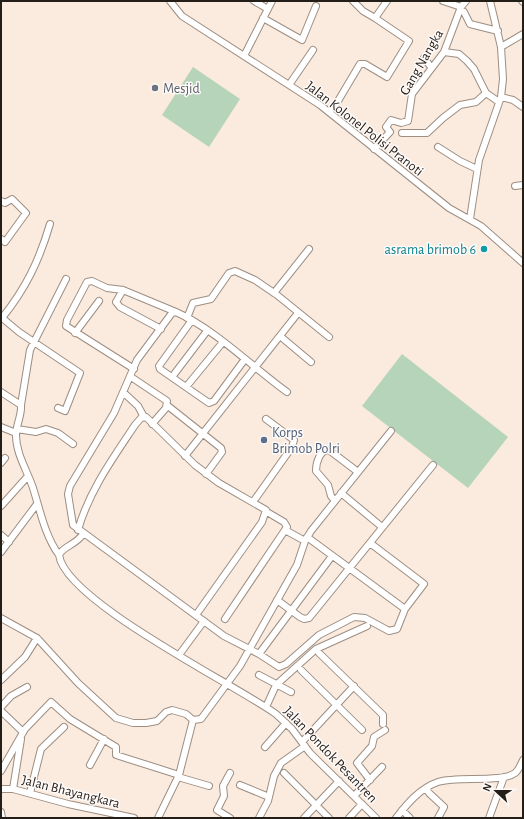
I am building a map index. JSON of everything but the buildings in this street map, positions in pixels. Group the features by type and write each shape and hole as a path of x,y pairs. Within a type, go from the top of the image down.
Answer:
{"street":[{"name":"Jalan Kolonel Polisi Pranoti","path":"170,1 174,9 182,16 329,112 449,208 481,226 523,264"},
{"path":"254,1 268,8"},
{"path":"244,56 272,1"},
{"path":"329,112 338,101 360,64 365,64 387,77 409,41 363,11 353,1"},
{"path":"375,18 387,1"},
{"path":"443,1 462,9 470,24 498,31"},
{"name":"Gang Nangka","path":"374,149 390,132 386,127 391,120 401,123 408,121 410,99 431,67 444,52 466,1"},
{"path":"470,219 477,169 500,99 503,79 501,47 490,1"},
{"path":"263,18 302,40 316,6"},
{"path":"501,47 523,34"},
{"path":"289,86 313,50"},
{"path":"444,52 459,54 467,61 474,69 486,94 500,99 513,100 523,107"},
{"path":"424,58 431,67"},
{"path":"402,133 427,133 460,105 476,102 486,94"},
{"path":"438,147 477,169"},
{"path":"515,186 523,185"},
{"path":"1,201 5,203 12,199 26,212 5,242 1,239"},
{"path":"50,224 33,272 16,301 2,318 33,342 80,373 65,411 58,408"},
{"path":"274,293 309,248"},
{"path":"245,359 212,402 206,401 160,369 160,364 189,319 193,303 211,299 233,271 255,280 274,293 329,337"},
{"path":"16,431 21,416 21,405 28,356 33,342 66,279"},
{"path":"134,369 66,326 66,323 87,282 92,281 108,288 122,290 176,312 189,319 223,342 287,392"},
{"path":"122,290 116,302 120,307 161,328"},
{"path":"75,333 99,301"},
{"path":"176,312 141,353 124,393 69,488 72,522 78,530 224,636 260,654 276,666 281,667 319,635 354,617 365,618 392,632 397,629 405,610 424,584 370,543"},
{"path":"185,456 298,313"},
{"path":"172,377 207,331"},
{"path":"280,336 311,362"},
{"path":"186,387 223,342"},
{"path":"130,378 166,400 168,406 222,449 206,474"},
{"path":"1,392 21,405"},
{"path":"124,393 138,406 144,417 206,474 264,508 266,512 286,524 285,530 225,619"},
{"path":"152,424 168,406"},
{"path":"78,530 82,514 93,490 135,425 144,417"},
{"path":"253,502 292,447 294,440 266,419"},
{"path":"1,427 16,431 36,432 46,429 58,433 73,444"},
{"name":"Jalan Pondok Pesantren","path":"16,431 20,457 37,504 55,549 69,575 94,600 108,610 179,655 266,707 286,723 303,744 338,781 376,818"},
{"path":"1,618 38,638 78,683 116,718 133,723 146,723 157,721 166,712 172,710 186,714 193,720 201,719 228,684 250,649 297,565 306,539 335,500 391,431"},
{"path":"335,500 331,496 328,485 316,471 317,461 325,450 329,450 358,472"},
{"path":"277,600 304,619 309,618 433,465"},
{"path":"1,506 28,476"},
{"path":"341,493 382,527"},
{"path":"1,552 37,504"},
{"path":"196,616 262,522 266,512"},
{"path":"285,530 306,539 332,556 405,610"},
{"path":"59,554 60,551 76,543 83,534"},
{"path":"1,535 9,542"},
{"path":"260,654 332,556"},
{"path":"179,655 204,621"},
{"path":"266,707 276,685 316,649 367,626"},
{"path":"1,680 26,657 38,638"},
{"path":"319,653 383,715 384,727 374,737 372,746 358,761 358,766 370,780"},
{"path":"301,670 362,730"},
{"path":"259,675 291,692"},
{"path":"259,818 269,797 272,781 281,763 303,744 354,686"},
{"path":"1,707 11,696 27,687"},
{"path":"1,771 23,734 51,702 53,702 70,719 116,747 116,755 209,786"},
{"path":"1,711 23,734"},
{"path":"158,818 178,776 193,720"},
{"path":"265,747 286,723"},
{"path":"30,793 41,748 64,727"},
{"path":"13,789 23,734"},
{"path":"90,765 104,739"},
{"path":"1,755 7,759"},
{"path":"396,818 402,810 426,788 439,782 504,777 515,773 523,760"},
{"path":"354,796 382,767"},
{"path":"230,773 223,786 224,796 217,810 230,818"},
{"path":"284,773 329,818"},
{"path":"488,818 504,777"},
{"path":"304,818 338,781"},
{"path":"240,785 269,797"},
{"path":"426,788 428,793 444,807 438,818"},
{"name":"Jalan Bhayangkara","path":"1,789 13,789 30,793 111,816 134,818"},
{"path":"349,818 362,804"},
{"path":"402,810 410,818"},
{"path":"1,812 2,818"}],"green space":[{"path":"193,67 240,99 209,147 162,115"},
{"path":"402,354 508,437 468,488 362,406"}],"place":[{"name":"Mesjid","path":"155,88"},
{"name":"asrama brimob 6","path":"484,249"},
{"name":"Korps Brimob Polri","path":"264,440"}]}
